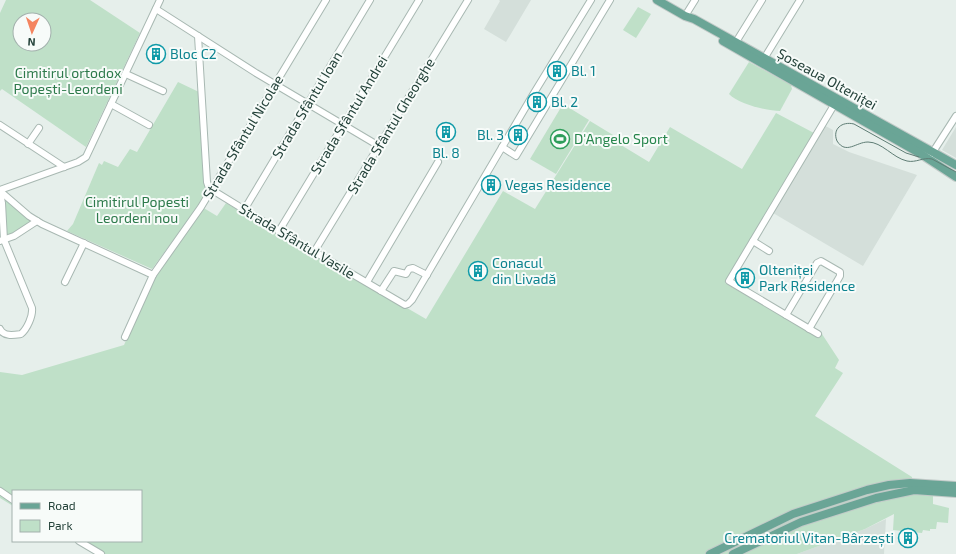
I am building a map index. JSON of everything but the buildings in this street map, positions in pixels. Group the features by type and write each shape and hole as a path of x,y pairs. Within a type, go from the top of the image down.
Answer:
{"main road":[{"name":"Șoseaua Olteniței","path":"657,0 685,16 692,22 930,156 947,171 956,176"},
{"name":"Șoseaua Olteniței","path":"685,16 694,19 736,42 763,61 834,105 930,156 954,164"},
{"path":"947,171 954,164"},
{"path":"710,554 793,514 867,490 889,485 910,483 956,486"},
{"path":"867,490 869,500"},
{"path":"733,554 800,522 869,500 911,490 956,493"}],"street":[{"path":"0,191 80,161 86,157 160,0"},
{"name":"Strada Sfântul Nicolae","path":"125,337 153,275 201,207 326,0"},
{"name":"Strada Sfântul Ioan","path":"244,210 370,0"},
{"name":"Strada Sfântul Andrei","path":"278,231 419,0"},
{"name":"Strada Sfântul Gheorghe","path":"314,252 468,0"},
{"path":"366,282 403,304 408,304 412,300 591,0"},
{"path":"502,147 516,156 610,0"},
{"path":"685,16 695,0"},
{"path":"736,42 762,0"},
{"path":"763,61 800,0"},
{"path":"156,9 275,84 379,146"},
{"path":"198,36 207,182 211,190"},
{"path":"126,74 163,91"},
{"path":"111,104 148,125"},
{"name":"Șoseaua Olteniței","path":"786,315 729,281 834,105"},
{"path":"930,156 956,116"},
{"path":"0,125 64,167"},
{"path":"28,144 39,128"},
{"name":"Strada Sfântul Vasile","path":"211,190 366,282 438,162"},
{"path":"0,191 37,221 153,275"},
{"path":"0,191 2,203 2,240 33,310 23,333 6,334 2,333 0,329"},
{"path":"2,240 14,236 37,221"},
{"path":"753,241 770,251"},
{"path":"65,282 84,243"},
{"path":"809,329 840,276 840,272 822,261 817,263 786,315 809,329 818,334"},
{"path":"381,291 394,271 406,274 409,269 413,268 427,275"},
{"path":"0,491 12,499"},
{"path":"81,542 101,554"}],"shaded area":[{"path":"499,0 531,0 506,42 484,29 500,1"},
{"path":"820,123 833,130 833,144 849,152 917,175 863,266 768,210"},
{"path":"956,127 956,158 942,150"},
{"path":"886,519 884,554 797,554 865,529"}],"green space":[{"name":"Cimitirul ortodox Popești-Leordeni","path":"6,0 90,0 140,33 86,147 2,89 0,91 0,13"},
{"path":"638,7 651,14 636,38 623,30"},
{"path":"749,62 791,85 792,89 780,111 768,110 746,104 733,98 729,94"},
{"name":"Cimitirul Popesti Leordeni nou","path":"178,82 199,92 206,193 199,205 152,269 67,231 73,224 99,163 102,165 104,161 118,167 130,149 137,152"},
{"name":"D'Angelo Sport","path":"563,104 589,120 556,174 530,159"},
{"path":"776,113 814,133 725,283 819,338 822,334 839,360 835,368 843,373 815,416 912,477 913,493 933,495 933,504 949,508 948,523 937,522 936,529 930,529 930,531 923,530 922,533 893,530 894,514 865,529 797,554 94,554 75,542 142,542 142,490 12,490 12,505 0,498 0,372 22,375 124,345 156,273 202,207 217,216 226,203 426,319 503,191 535,209 590,121 618,138 616,142 649,162 670,127 742,169"},
{"path":"5,199 31,222 9,236 6,235"}],"tram line":[{"path":"919,157 906,153 854,124 850,123 842,125 836,133 837,141 844,147 851,147 868,142 873,143 907,161 932,159 956,172"}],"place":[{"name":"Bloc C2","path":"156,54"},
{"name":"Bl. 1","path":"557,71"},
{"name":"Bl. 2","path":"537,102"},
{"name":"Bl. 8","path":"446,132"},
{"name":"Bl. 3","path":"518,135"},
{"name":"D'Angelo Sport","path":"560,139"},
{"name":"Vegas Residence","path":"491,185"},
{"name":"Conacul din Livadă","path":"478,271"},
{"name":"Olteniței Park Residence","path":"745,278"},
{"name":"Crematoriul Vitan-Bârzești","path":"908,538"}]}
